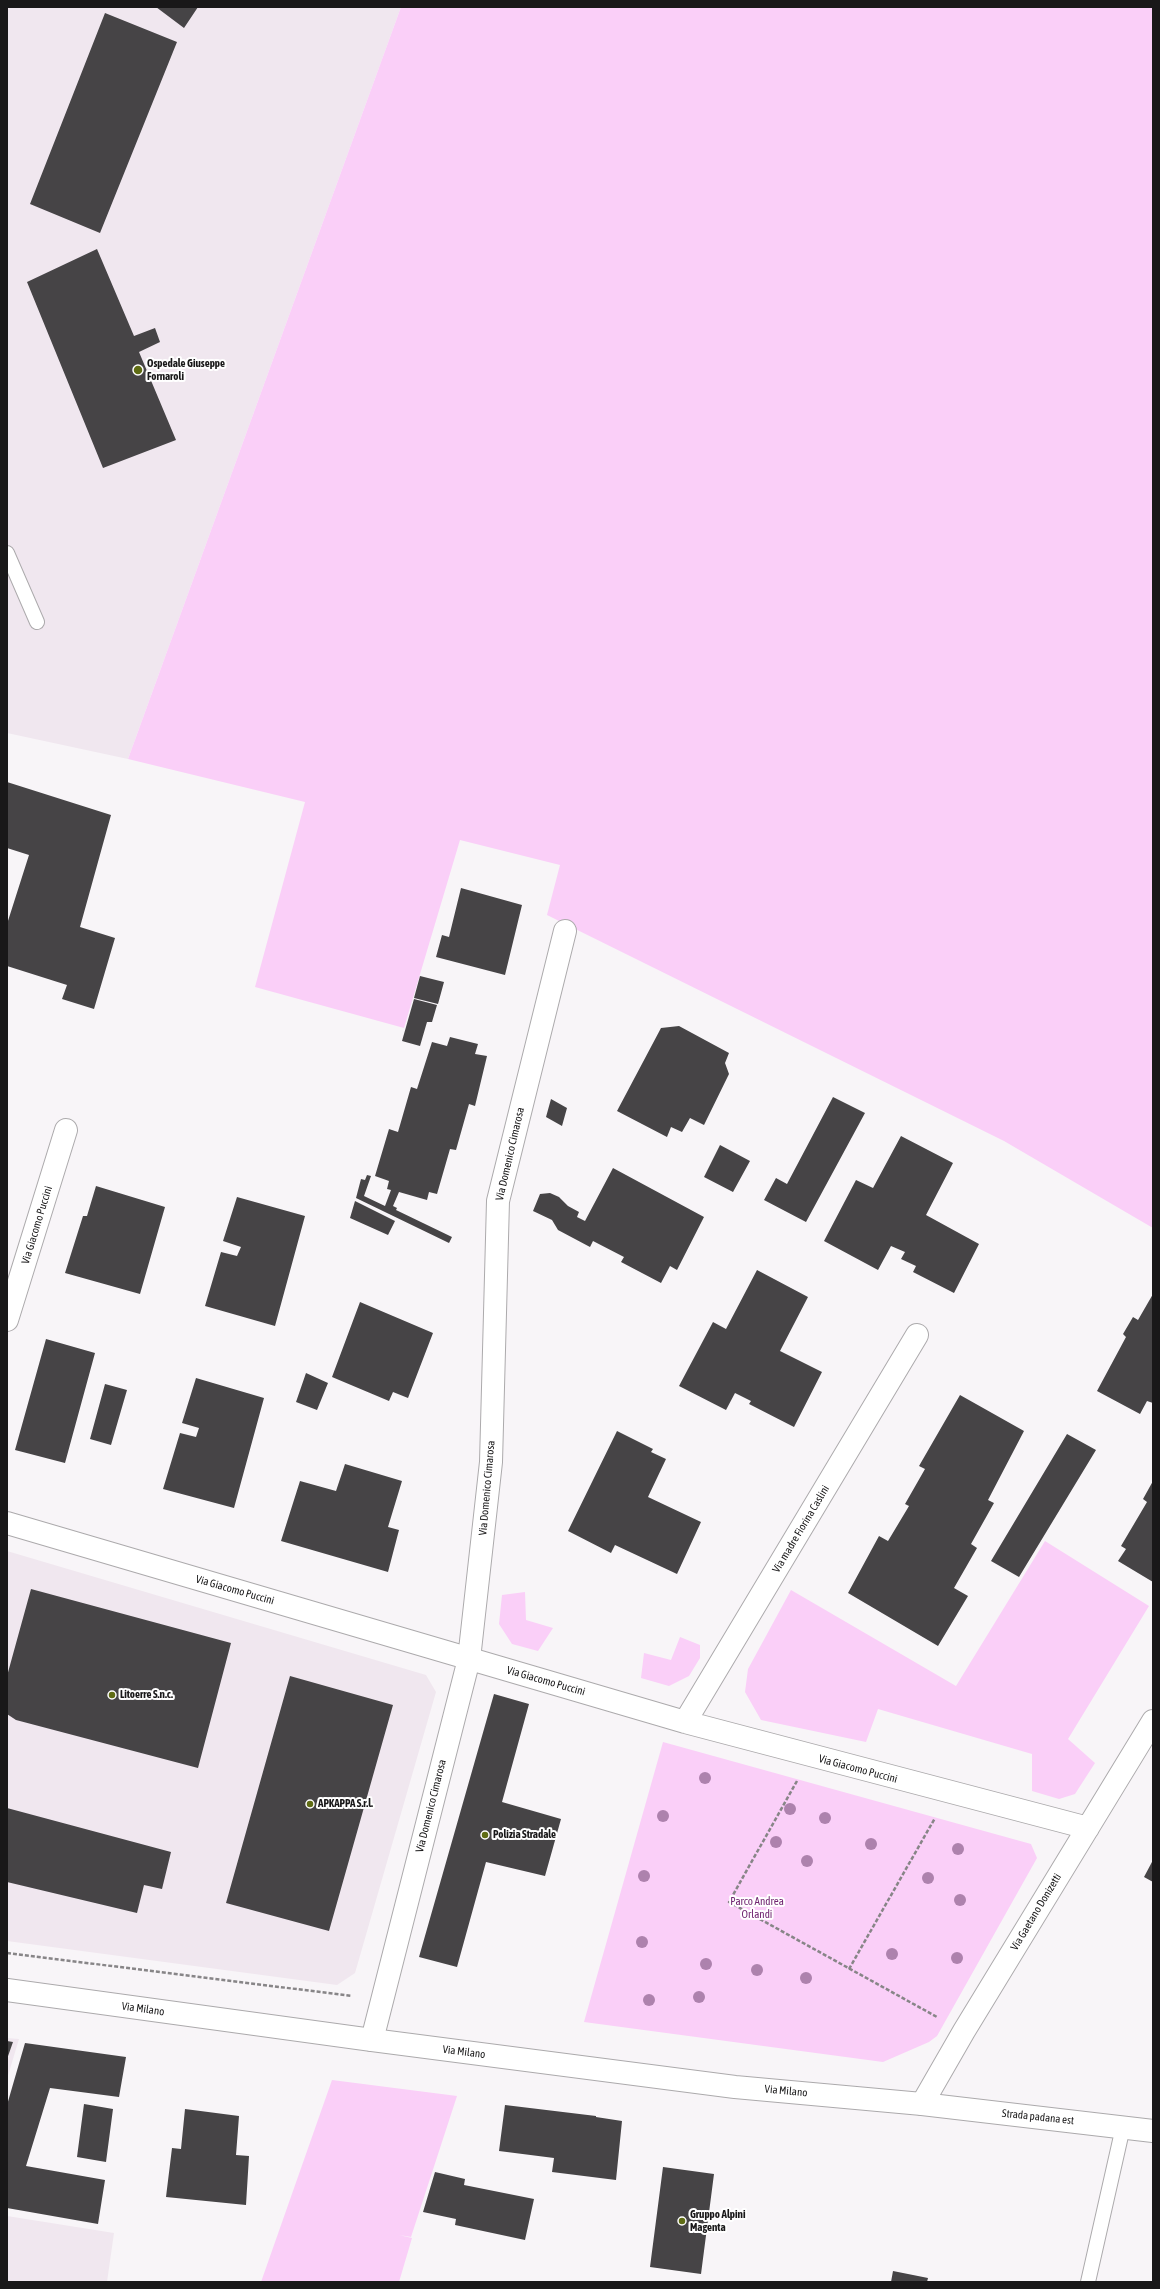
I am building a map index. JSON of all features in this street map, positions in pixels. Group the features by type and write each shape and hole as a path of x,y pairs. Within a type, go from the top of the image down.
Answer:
{"street":[{"name":"Via Domenico Cimarosa","path":"372,2040 469,1659 491,1462 498,1201 564,930"},
{"name":"Via Giacomo Puccini","path":"7,1320 66,1130"},
{"name":"Via madre Fiorina Caslini","path":"685,1722 917,1335"},
{"name":"Via Giacomo Puccini","path":"7,1523 685,1722 950,1793 1088,1828"},
{"name":"Via Gaetano Donizetti","path":"922,2104 964,2031 1153,1721"},
{"name":"Via Milano","path":"7,1990 372,2040 735,2086 922,2104"},
{"name":"Strada padana est","path":"922,2104 1153,2131"}],"lane":[{"path":"7,553 37,622"},
{"path":"1088,2282 1123,2127"}],"path":[{"path":"811,1756 729,1902 964,2031"},
{"path":"849,1969 950,1793"},
{"path":"7,1953 382,2000"}],"shaded area":[{"name":"Ospedale Giuseppe Fornaroli","path":"7,7 401,7 128,759 7,733"},
{"path":"7,1551 426,1675 436,1692 355,1973 337,1985 7,1941"},
{"path":"7,2038 19,2039 7,2079"},
{"path":"7,2216 114,2233 107,2282 7,2282"}],"green space":[{"path":"401,7 1153,7 1153,1228 1004,1141 547,915 560,865 460,840 404,1028 255,987 305,802 128,759"},
{"path":"1045,1541 1149,1606 1068,1739 1095,1763 1075,1794 1059,1799 1032,1791 1032,1754 878,1709 866,1742 761,1720 745,1692 748,1669 791,1590 956,1686"},
{"path":"525,1592 526,1620 553,1628 538,1651 512,1644 499,1624 502,1595"},
{"path":"680,1637 700,1645 700,1658 689,1676 669,1686 641,1678 644,1653 671,1660"},
{"name":"Parco Andrea Orlandi","path":"663,1742 1031,1844 1037,1858 937,2036 929,2042 883,2062 584,2022"},
{"path":"332,2080 457,2096 411,2237 399,2235 412,2238 399,2282 261,2282"}],"building":[{"path":"156,7 198,7 184,28"},
{"path":"105,13 177,42 100,233 30,204"},
{"path":"97,249 134,336 155,328 160,342 139,352 176,440 103,468 27,282"},
{"path":"7,782 111,815 80,927 115,938 94,1009 62,999 67,985 7,966 7,924 29,855 7,848"},
{"path":"461,888 522,905 505,975 436,957 442,935 449,937"},
{"path":"420,976 444,982 438,1004 414,998"},
{"path":"414,999 437,1005 432,1022 427,1022 420,1046 402,1041"},
{"path":"679,1026 729,1053 725,1063 729,1074 704,1125 690,1118 682,1132 671,1127 667,1137 617,1111 661,1028"},
{"path":"450,1037 478,1044 475,1054 487,1056 475,1106 469,1104 456,1150 450,1149 437,1194 429,1192 427,1200 399,1192 393,1206 397,1208 396,1210 452,1237 449,1243 356,1198 361,1179 365,1180 367,1175 371,1176 364,1196 385,1206 391,1190 387,1189 389,1181 375,1176 389,1129 398,1132 411,1087 417,1089 432,1042 447,1046"},
{"path":"833,1097 865,1113 806,1222 764,1200 776,1178 787,1184"},
{"path":"551,1099 567,1108 562,1126 546,1117"},
{"path":"901,1136 953,1163 926,1215 979,1244 954,1293 913,1272 916,1266 901,1259 905,1252 891,1246 878,1270 824,1241 856,1180 873,1188"},
{"path":"720,1145 750,1161 733,1192 704,1177"},
{"path":"613,1168 704,1217 677,1270 670,1266 661,1283 621,1262 624,1257 593,1241 590,1247 558,1230 552,1220 533,1211 540,1194 550,1193 559,1197 568,1206 579,1212 577,1217 585,1221"},
{"path":"96,1186 165,1207 140,1294 65,1273 83,1216 87,1216"},
{"path":"237,1197 305,1216 275,1326 205,1306 221,1252 237,1256 241,1247 223,1241"},
{"path":"355,1201 395,1221 388,1235 350,1218"},
{"path":"757,1270 808,1297 780,1351 822,1372 794,1427 749,1404 751,1401 735,1393 726,1410 679,1386 713,1322 726,1329"},
{"path":"1153,1294 1153,1403 1147,1401 1140,1414 1097,1391 1126,1337 1123,1334 1133,1317 1138,1320"},
{"path":"360,1302 433,1333 408,1398 393,1392 389,1401 332,1377"},
{"path":"46,1339 95,1353 65,1463 15,1450"},
{"path":"306,1373 328,1383 317,1410 296,1402"},
{"path":"196,1378 264,1398 234,1508 163,1489 180,1433 196,1437 199,1428 182,1423"},
{"path":"105,1384 127,1390 111,1445 90,1439"},
{"path":"960,1395 1024,1431 988,1500 994,1503 971,1544 977,1548 954,1588 968,1596 938,1646 848,1593 879,1536 888,1541 909,1506 905,1504 925,1469 919,1466"},
{"path":"617,1431 653,1449 651,1452 666,1459 648,1497 701,1522 677,1574 615,1545 611,1553 568,1531"},
{"path":"1067,1434 1096,1450 1019,1577 991,1561"},
{"path":"345,1464 402,1481 388,1527 399,1530 388,1572 281,1541 300,1481 336,1491"},
{"path":"1153,1481 1153,1582 1118,1561 1126,1549 1121,1546 1147,1502 1143,1499"},
{"name":"Litoerre S.n.c.","path":"31,1589 231,1643 198,1768 16,1720 7,1714 7,1676"},
{"name":"APKAPPA S.r.l.","path":"290,1676 393,1705 329,1931 226,1903"},
{"path":"494,1694 529,1704 502,1802 561,1819 545,1876 486,1862 457,1967 419,1957"},
{"path":"7,1808 171,1852 162,1889 144,1885 137,1913 7,1882"},
{"path":"1153,1860 1153,1882 1144,1877"},
{"path":"7,2041 13,2042 7,2059"},
{"path":"25,2043 126,2057 119,2097 50,2088 26,2166 105,2180 98,2224 7,2208 7,2105"},
{"path":"84,2104 113,2109 106,2162 77,2157"},
{"path":"505,2105 596,2116 622,2121 616,2180 552,2172 554,2158 499,2151"},
{"path":"185,2109 239,2116 236,2155 249,2156 246,2205 166,2197 172,2148 181,2149"},
{"name":"Gruppo Alpini Magenta","path":"663,2167 714,2174 701,2274 650,2267"},
{"path":"435,2172 465,2179 464,2185 534,2199 525,2240 455,2225 456,2219 423,2212"},
{"path":"893,2271 928,2278 927,2282 891,2282"}],"place":[{"name":"Ospedale Giuseppe Fornaroli","path":"138,370"},
{"name":"Litoerre S.n.c.","path":"112,1695"},
{"name":"APKAPPA S.r.l.","path":"310,1804"},
{"name":"Polizia Stradale","path":"485,1835"},
{"name":"Gruppo Alpini Magenta","path":"682,2221"}]}
